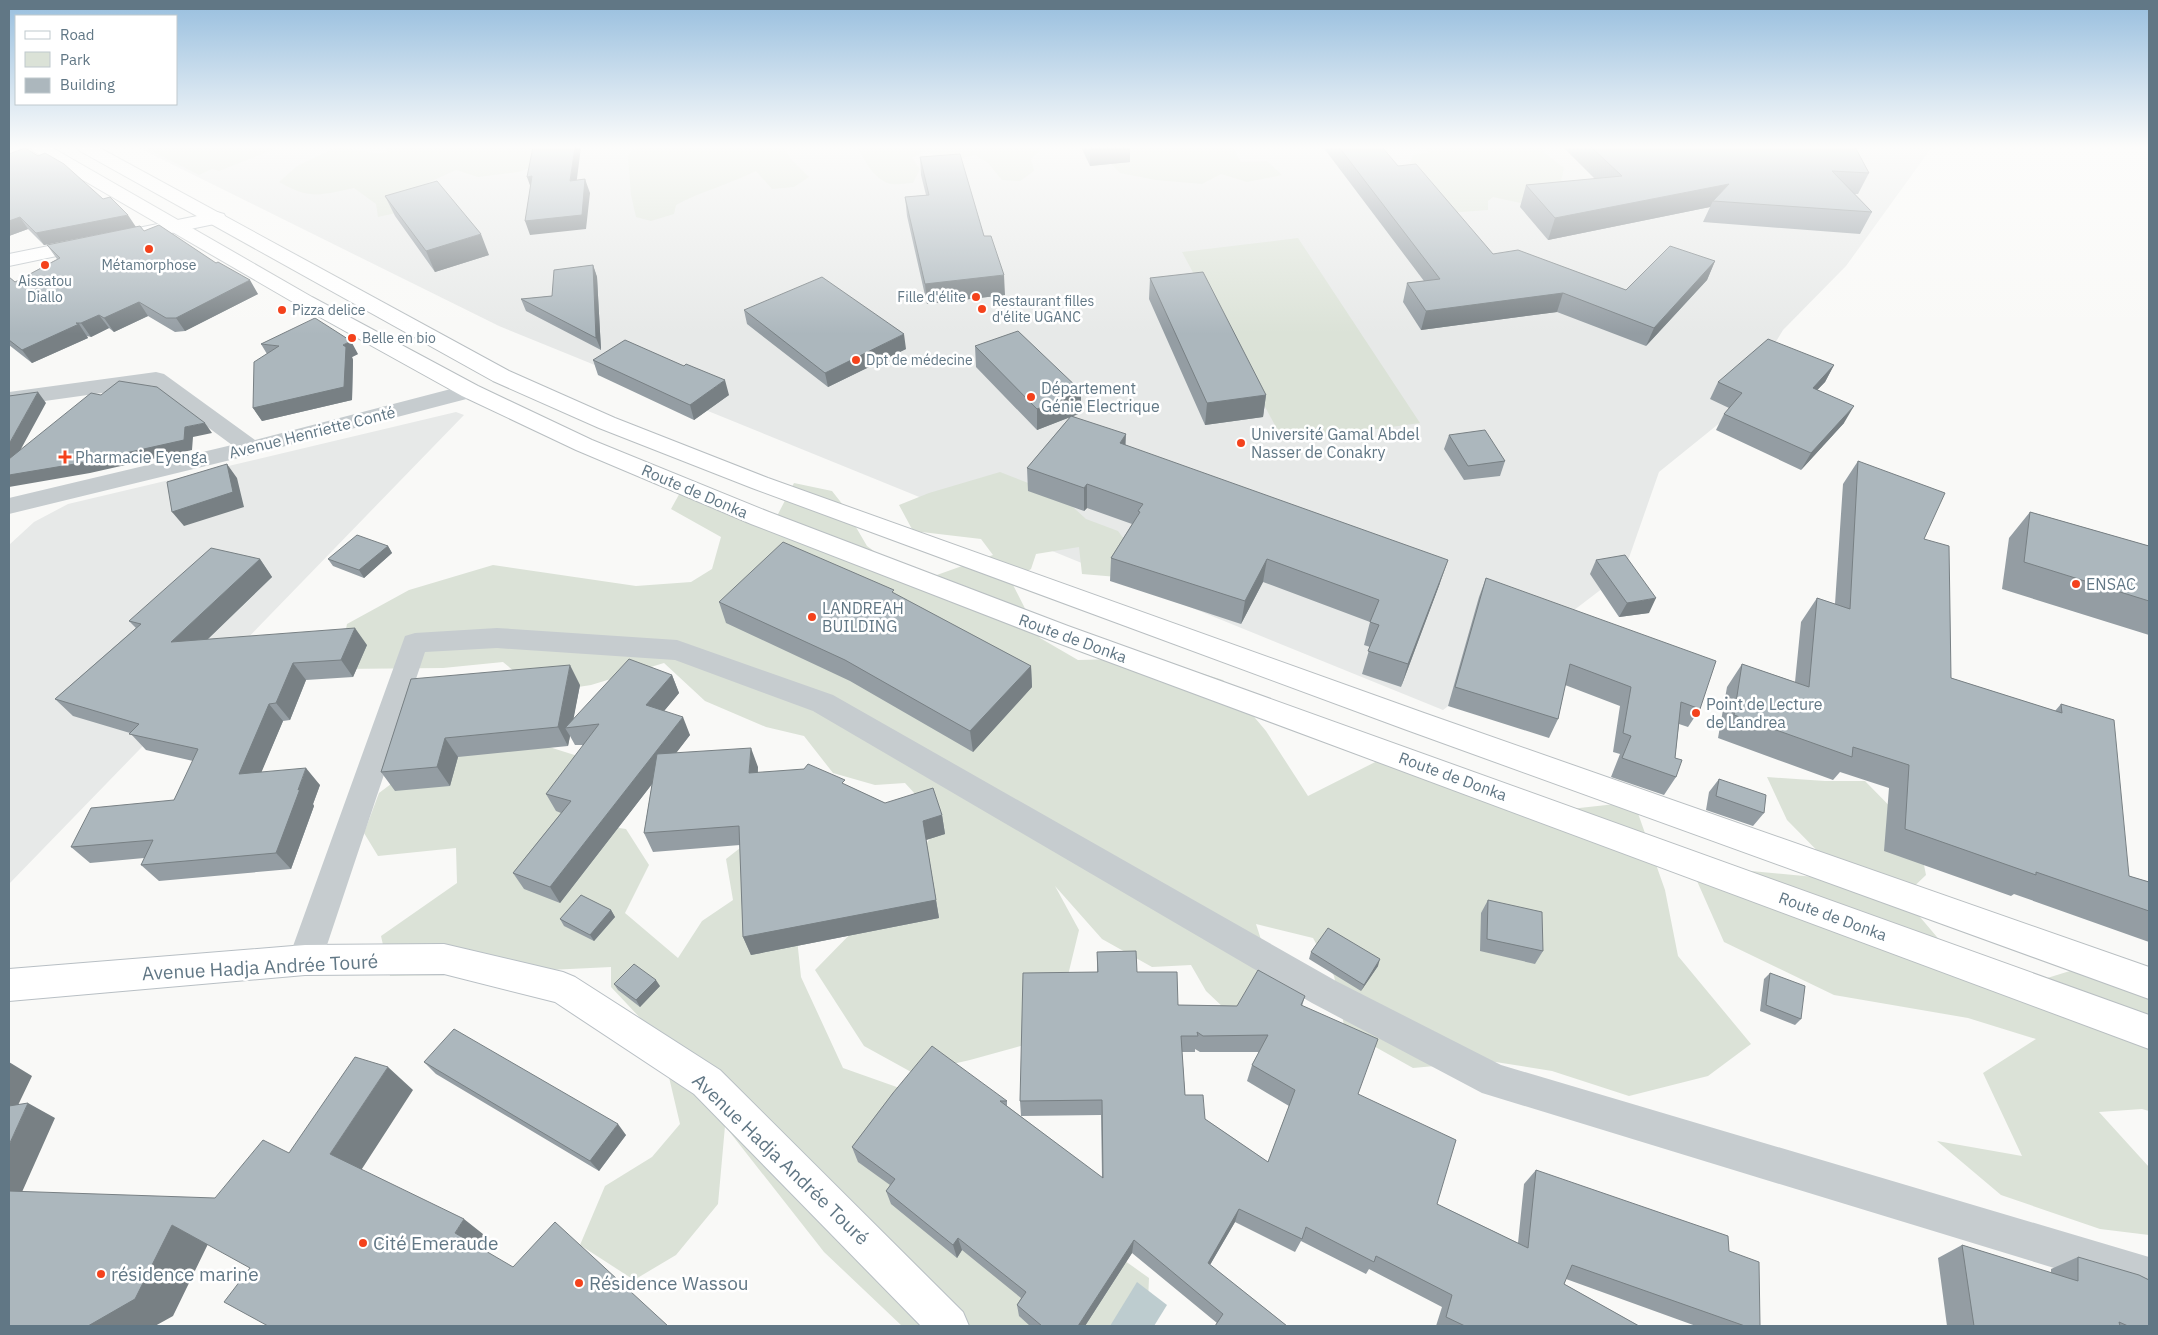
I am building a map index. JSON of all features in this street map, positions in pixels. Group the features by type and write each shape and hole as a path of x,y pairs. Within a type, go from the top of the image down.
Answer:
{"main road":[{"name":"Route de Donka","path":"145,209 178,226 305,302 470,391 584,445 760,518 1059,633 2149,1032"},
{"name":"Route de Donka","path":"201,209 501,376 607,424 760,483 1395,714 2149,983"},
{"path":"9,260 217,218"},
{"name":"Avenue Hadja Andrée Touré","path":"9,985 305,960 444,959 563,988 707,1082 949,1326"}],"street":[{"path":"9,399 156,379 250,448"},
{"name":"Avenue Henriette Conté","path":"9,506 250,448 470,391"},
{"path":"305,960 415,643 497,638 677,650 823,703 1324,992 1495,1081 2149,1278"}],"shaded area":[{"name":"Université Gamal Abdel Nasser de Conakry","path":"263,209 1887,209 1846,266 1783,330 1732,413 1659,472 1624,572 1443,710 499,326"},
{"path":"456,412 464,415 9,884 9,545 34,522 68,504"},
{"path":"1137,1282 1167,1305 1154,1326 1110,1326"}],"green space":[{"path":"377,209 413,209 378,217"},
{"path":"634,209 675,209 674,214 651,221 636,217"},
{"path":"1445,209 1488,209 1488,210 1448,213"},
{"path":"1298,238 1420,423 1284,442 1182,252"},
{"path":"1000,472 1061,496 1086,519 1118,531 1145,567 1141,579 1082,574 1079,547 1036,554 1031,569 1011,581 1040,638 1078,660 1152,658 1223,680 1266,731 1308,796 1397,751 1463,768 1552,811 1634,802 1665,890 1678,956 1751,1044 1708,1076 1629,1096 1552,1071 1489,1061 1413,1068 1345,1030 1334,976 1313,938 1256,924 1284,1012 1243,1026 1206,991 1191,965 1152,967 1102,939 1055,886 1079,930 1053,1037 970,1060 913,1073 864,1046 815,970 908,875 940,821 905,783 875,785 833,773 804,736 766,727 705,701 664,663 591,685 540,693 503,662 443,668 338,669 347,624 409,590 493,565 636,586 691,582 712,569 721,537 671,509 682,489 776,518 794,483 832,491 843,505 867,546 898,569 934,576 993,555 981,539 913,531 899,505 929,493"},
{"path":"508,734 584,758 573,821 626,829 649,865 625,913 678,958 702,921 733,900 726,859 758,834 796,929 801,977 843,1068 908,1091 1100,1243 1149,1278 1147,1326 902,1326 824,1252 725,1126 718,1204 676,1255 634,1280 580,1245 605,1186 652,1157 680,1124 660,1039 611,987 611,967 390,976 381,936 457,883 456,848 378,856 364,833 379,793 455,736"},
{"path":"1767,777 1825,781 1865,781 1918,835 1926,875 1903,897 1976,983 2028,984 2086,966 2149,987 2149,1111 2142,1109 2099,1112 2149,1167 2149,1235 2100,1229 2001,1195 1937,1141 2022,1156 1983,1073 2036,1039 1968,1018 1834,995 1724,942 1697,881 1751,871 1846,880 1787,820"}],"building":[{"path":"9,209 122,209 128,215 36,233 20,217 9,221"},
{"path":"395,209 460,209 481,234 426,251"},
{"path":"527,209 582,209 582,215 525,221"},
{"path":"908,209 976,209 984,236 991,236 1004,275 925,284"},
{"path":"1387,209 1455,209 1493,254 1518,250 1626,290 1670,246 1715,261 1654,328 1563,293 1426,311 1407,283 1440,279"},
{"path":"1547,209 1600,209 1555,218"},
{"path":"1833,209 1869,209 1872,212"},
{"path":"159,225 216,263 218,262 250,280 176,318 166,318 139,302 104,318 99,315 81,323 76,323 79,324 22,350 9,340 9,277 15,282 60,258 47,245 140,226 144,231"},
{"path":"593,265 596,338 521,299 552,296 554,270"},
{"path":"1203,272 1266,395 1207,403 1150,278"},
{"path":"822,277 904,334 825,373 744,310"},
{"path":"315,318 351,341 343,345 346,347 344,387 253,408 254,362 279,346 261,344"},
{"path":"1018,331 1081,391 1037,409 975,346"},
{"path":"1768,339 1834,365 1813,388 1854,406 1811,453 1724,414 1742,393 1718,382"},
{"path":"625,340 684,366 686,364 725,380 690,405 593,360"},
{"path":"119,381 157,387 205,423 185,427 184,440 81,463 9,475 9,459 91,393 101,395"},
{"path":"38,392 9,444 9,396"},
{"path":"1071,416 1126,434 1120,443 1448,560 1408,664 1368,651 1379,625 1370,622 1379,600 1267,559 1245,601 1111,558 1143,504 1087,484 1084,488 1027,468"},
{"path":"1485,430 1505,461 1468,466 1449,435"},
{"path":"1858,461 1945,493 1924,539 1949,546 1951,678 2062,713 2061,704 2114,720 2129,876 2149,882 2149,911 2036,872 2036,875 1905,829 1909,765 1853,747 1852,757 1734,715 1742,664 1809,687 1817,598 1850,609"},
{"path":"227,464 233,492 172,512 167,482"},
{"path":"2030,512 2149,546 2149,601 2024,562"},
{"path":"357,535 388,546 359,570 328,559"},
{"path":"783,542 894,590 892,592 1031,666 970,731 845,660 719,602"},
{"path":"211,548 260,559 171,642 355,628 341,660 293,663 276,703 269,704 239,774 306,768 276,853 141,865 153,840 71,847 91,808 174,800 198,749 129,734 139,724 55,699 141,624 129,621"},
{"path":"1625,555 1656,598 1627,603 1596,560"},
{"path":"1486,578 1716,661 1700,709 1681,702 1675,758 1682,760 1676,777 1622,758 1631,736 1623,733 1631,687 1570,664 1558,719 1455,687"},
{"path":"629,659 672,675 646,705 683,717 550,887 513,873 571,801 546,794 599,724 565,728"},
{"path":"570,665 558,727 445,738 437,767 381,772 411,679"},
{"path":"751,748 749,773 804,769 808,764 845,780 842,783 885,803 933,788 942,815 923,821 936,900 743,937 739,826 644,833 657,754"},
{"path":"1719,779 1766,795 1764,813 1716,796"},
{"path":"581,895 611,910 590,935 560,919"},
{"path":"1488,900 1542,912 1543,951 1487,939"},
{"path":"1328,928 1380,959 1364,985 1311,952"},
{"path":"1136,951 1137,972 1177,972 1178,1005 1237,1006 1258,970 1305,996 1301,1005 1378,1039 1358,1094 1456,1140 1437,1204 1528,1248 1536,1170 1728,1236 1729,1251 1759,1262 1760,1326 1745,1326 1572,1265 1564,1284 1639,1326 1465,1326 1446,1317 1452,1295 1376,1256 1374,1262 1306,1227 1302,1239 1239,1209 1208,1263 1287,1326 1215,1326 1223,1314 1134,1240 1078,1326 1042,1326 1017,1305 1026,1292 958,1238 953,1245 886,1191 895,1179 852,1147 932,1046 1007,1101 1000,1101 1103,1178 1102,1100 1020,1101 1023,973 1098,972 1097,952","holes":["1197,1032 1203,1036 1268,1035 1252,1065 1295,1090 1268,1162 1205,1119 1203,1095 1185,1095 1181,1036 1198,1036"]},
{"path":"634,964 656,980 636,1000 614,984"},
{"path":"1770,973 1805,986 1801,1019 1766,1005"},
{"path":"454,1029 618,1124 590,1161 424,1062"},
{"path":"355,1057 388,1067 330,1154 464,1219 455,1233 513,1267 555,1222 668,1326 268,1326 224,1302 250,1268 172,1225 135,1299 88,1326 9,1326 9,1191 215,1198 263,1140 289,1153"},
{"path":"28,1103 9,1145 9,1106"},
{"path":"1962,1245 2078,1281 2078,1257 2139,1275 2149,1280 2149,1326 2128,1326 2119,1322 2120,1326 1974,1326"}],"place":[{"name":"Métamorphose","path":"149,249"},
{"name":"Aissatou Diallo","path":"45,265"},
{"name":"Fille d'élite","path":"976,297"},
{"name":"Restaurant filles d'élite UGANC","path":"982,309"},
{"name":"Pizza delice","path":"282,310"},
{"name":"Belle en bio","path":"352,338"},
{"name":"Dpt de médecine","path":"856,360"},
{"name":"Département Génie Electrique","path":"1031,397"},
{"name":"Université Gamal Abdel Nasser de Conakry","path":"1241,443"},
{"name":"Pharmacie Eyenga","path":"65,457"},
{"name":"ENSAC","path":"2076,584"},
{"name":"LANDREAH BUILDING","path":"812,617"},
{"name":"Point de Lecture de Landrea","path":"1696,713"},
{"name":"Cité Emeraude","path":"363,1243"},
{"name":"résidence marine","path":"101,1274"},
{"name":"Résidence Wassou","path":"579,1283"}]}
